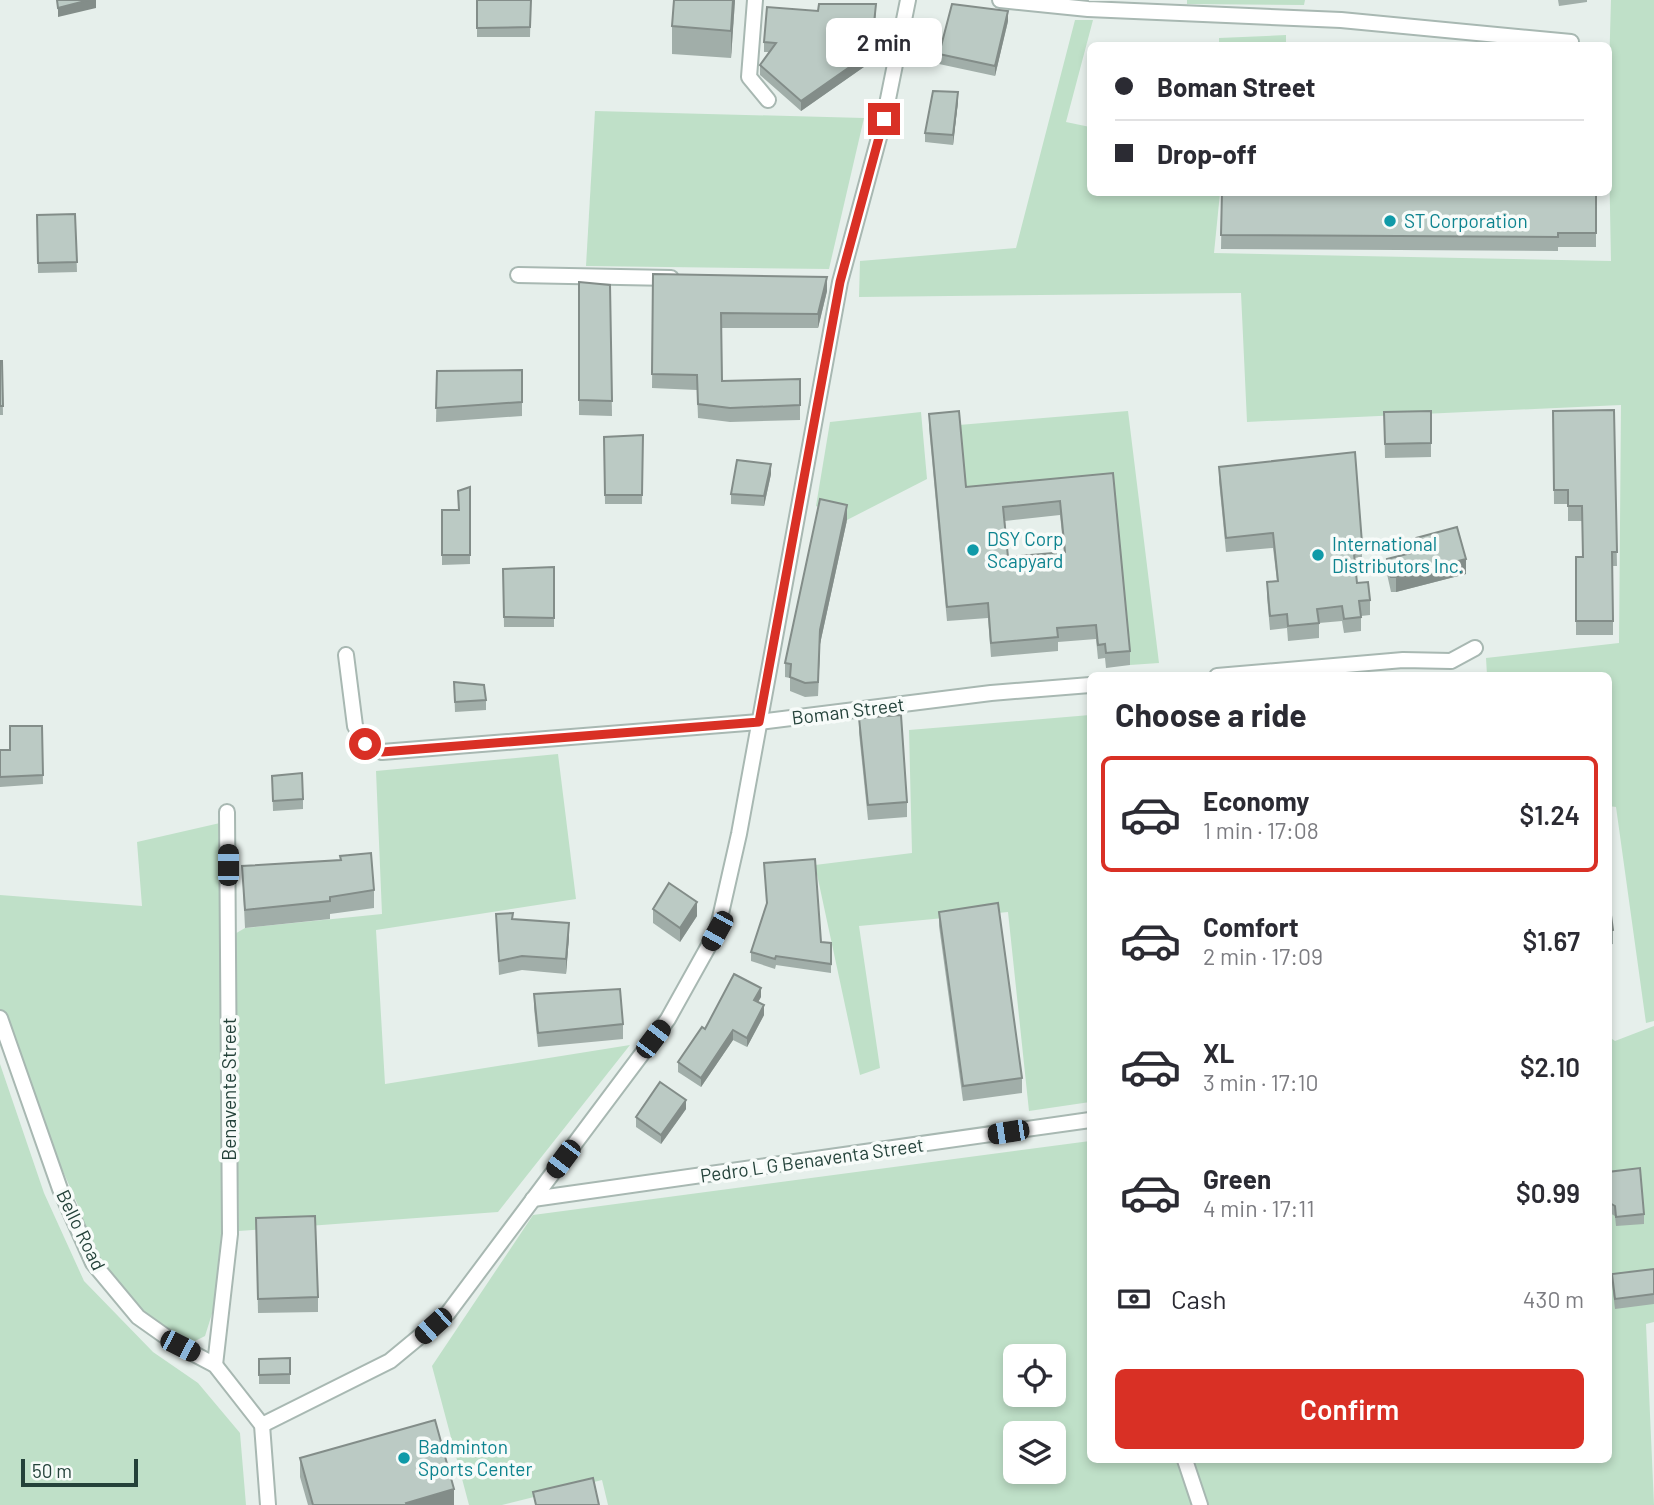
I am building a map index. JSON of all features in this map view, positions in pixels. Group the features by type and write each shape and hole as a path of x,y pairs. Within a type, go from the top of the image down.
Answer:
{"street":[{"path":"755,0 748,77 768,100"},
{"path":"268,1505 262,1424 390,1361 448,1313 668,1019 717,931 739,834 833,282 884,119 908,0"},
{"path":"1000,0 1341,20 1572,42"},
{"path":"518,275 684,279"},
{"path":"1263,672 1391,661 1451,661 1475,648"},
{"name":"Boman Street","path":"346,655 355,726 365,744 382,752 759,722 991,693 1087,685"},
{"name":"Benavente Street","path":"215,1365 230,1234 227,812"},
{"name":"Bello Road","path":"0,1018 60,1189 93,1263 138,1317 180,1346 215,1365 262,1424"},
{"name":"Pedro L G Benaventa Street","path":"533,1199 1087,1119"},
{"path":"1186,1463 1200,1505"}],"green space":[{"path":"1187,0 1305,0 1304,5 1187,4"},
{"path":"1611,0 1654,0 1654,1021 1646,1023 1616,807 1612,806 1612,672 1487,672 1486,658 1619,643 1621,405 1247,422 1241,293 859,297 860,261 1016,248 1075,20 1093,20 1066,122 1087,126 1087,196 1220,196 1214,253 1611,261 1612,42 1610,42"},
{"path":"1286,35 1286,42 1219,42 1219,38"},
{"path":"595,111 864,118 829,269 586,266"},
{"path":"1128,411 1159,663 1130,665 1113,488 966,501 959,425"},
{"path":"921,412 927,479 847,520 816,506 830,422"},
{"path":"1087,715 1087,1102 1029,1111 1008,912 859,926 880,1068 860,1075 815,865 912,853 909,730"},
{"path":"558,754 576,899 376,930 385,1084 630,1045 498,1212 239,1231 233,935 245,928 382,914 376,771"},
{"path":"220,823 225,1184 216,1301 205,1336 187,1345 154,1329 93,1263 81,1212 31,1099 0,1018 0,895 142,906 137,842"},
{"path":"1654,1026 1654,1322 1646,1324 1654,1505 608,1505 602,1480 502,1505 469,1505 432,1366 533,1215 1087,1141 1087,1463 1612,1463 1612,1039 1615,1041"},
{"path":"0,1064 44,1193 84,1281 153,1352 198,1383 240,1433 246,1505 0,1505"}],"building":[{"path":"57,0 89,0 58,8"},
{"path":"477,0 531,0 530,27 477,28"},
{"path":"674,0 733,0 731,31 672,26"},
{"path":"819,4 876,4 871,52 801,101 760,65 776,43 764,42 767,7 818,11"},
{"path":"952,4 1008,11 995,66 939,54"},
{"path":"933,91 958,92 953,135 925,133"},
{"name":"ST Corporation","path":"1222,196 1596,196 1596,233 1558,233 1558,237 1221,235"},
{"path":"75,214 77,262 38,263 37,215"},
{"path":"653,274 827,277 818,314 721,313 722,381 800,379 800,405 730,408 698,404 697,375 652,374"},
{"path":"579,282 610,285 612,401 579,400"},
{"path":"2,361 3,406 0,406"},
{"path":"522,370 522,402 436,408 437,371"},
{"path":"1614,410 1617,552 1612,552 1613,621 1576,621 1576,557 1583,557 1582,506 1568,506 1568,490 1554,490 1553,411"},
{"name":"DSY Corp Scapyard","path":"959,411 966,487 1113,473 1130,651 1106,653 1105,644 1098,645 1096,625 1057,628 1058,637 991,643 988,603 947,607 929,414","holes":["1060,501 1065,552 1008,557 1003,507"]},
{"path":"1431,411 1431,443 1385,444 1384,412"},
{"path":"643,435 642,495 605,495 604,437"},
{"name":"International Distributors Inc.","path":"1355,452 1362,543 1353,544 1357,583 1368,582 1370,600 1359,601 1361,617 1344,619 1342,606 1317,609 1319,623 1288,626 1287,614 1270,616 1267,582 1278,581 1273,533 1226,538 1219,467"},
{"path":"737,460 771,464 764,496 731,494"},
{"path":"470,487 470,555 442,555 442,510 459,510 458,491"},
{"path":"820,499 847,505 820,630 818,682 805,683 790,677 791,664 785,663"},
{"path":"1457,527 1466,559 1391,577 1387,559 1419,551 1416,538"},
{"path":"554,567 554,618 504,617 503,569"},
{"path":"454,682 484,685 486,700 455,702"},
{"path":"901,715 907,802 868,805 859,718"},
{"path":"10,726 42,726 43,775 0,777 0,750 10,750"},
{"path":"302,773 303,799 273,801 272,776"},
{"path":"371,853 374,890 330,897 330,901 245,910 242,866 341,860 340,856"},
{"path":"815,859 821,942 831,943 831,964 776,956 775,959 751,952 767,903 764,863"},
{"path":"669,883 697,902 680,928 653,909"},
{"path":"998,903 1022,1078 963,1086 939,912"},
{"path":"513,913 512,919 569,923 566,959 522,956 499,961 496,914"},
{"path":"734,974 761,988 754,1000 764,1005 747,1038 733,1030 701,1078 678,1062 702,1027 705,1029"},
{"path":"620,989 623,1024 538,1033 534,994"},
{"path":"660,1082 686,1100 661,1135 636,1117"},
{"path":"1640,1168 1644,1214 1616,1217 1615,1206 1612,1204 1612,1172"},
{"path":"315,1216 318,1297 258,1299 256,1218"},
{"path":"1654,1269 1654,1294 1615,1299 1612,1274"},
{"path":"290,1358 290,1374 259,1375 259,1359"},
{"name":"Badminton Sports Center","path":"435,1420 454,1489 406,1503 407,1505 313,1505 300,1458"},
{"path":"593,1478 599,1505 536,1505 533,1492"}],"place":[{"name":"ST Corporation","path":"1390,221"},
{"name":"DSY Corp Scapyard","path":"973,550"},
{"name":"International Distributors Inc.","path":"1318,555"},
{"name":"Badminton Sports Center","path":"404,1458"}],"route":[{"path":"365,744 382,752 759,722 840,282 884,119"}]}
